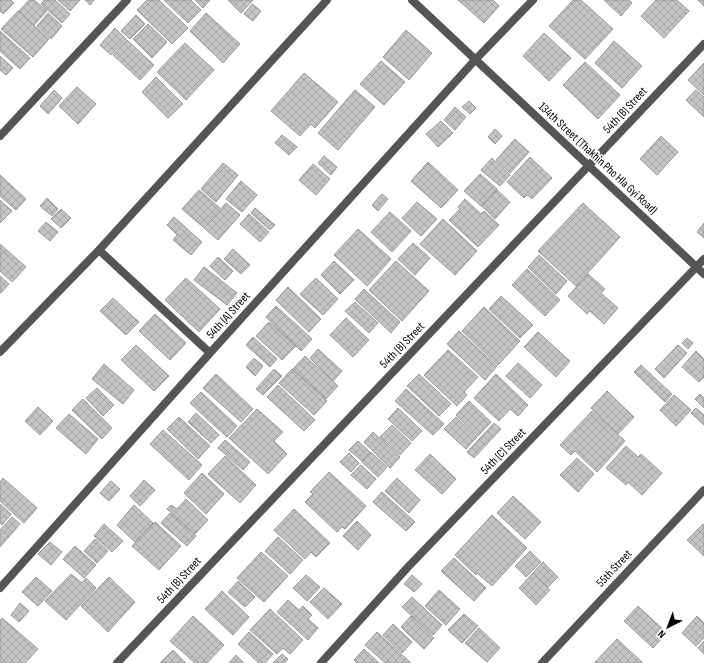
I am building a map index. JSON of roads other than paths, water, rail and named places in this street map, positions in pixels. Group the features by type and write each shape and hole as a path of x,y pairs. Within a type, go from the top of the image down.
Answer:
{"street":[{"path":"0,136 127,0"},
{"path":"0,352 99,250 327,0"},
{"name":"134th Street (Thakhin Pho Hla Gyi Road)","path":"412,0 704,274"},
{"name":"54th (A) Street","path":"0,588 475,60 533,0"},
{"name":"54th (B) Street","path":"118,663 704,44"},
{"path":"99,250 210,353"},
{"name":"54th (C) Street","path":"321,663 408,567 704,259"},
{"name":"55th Street","path":"542,663 704,490"}]}
